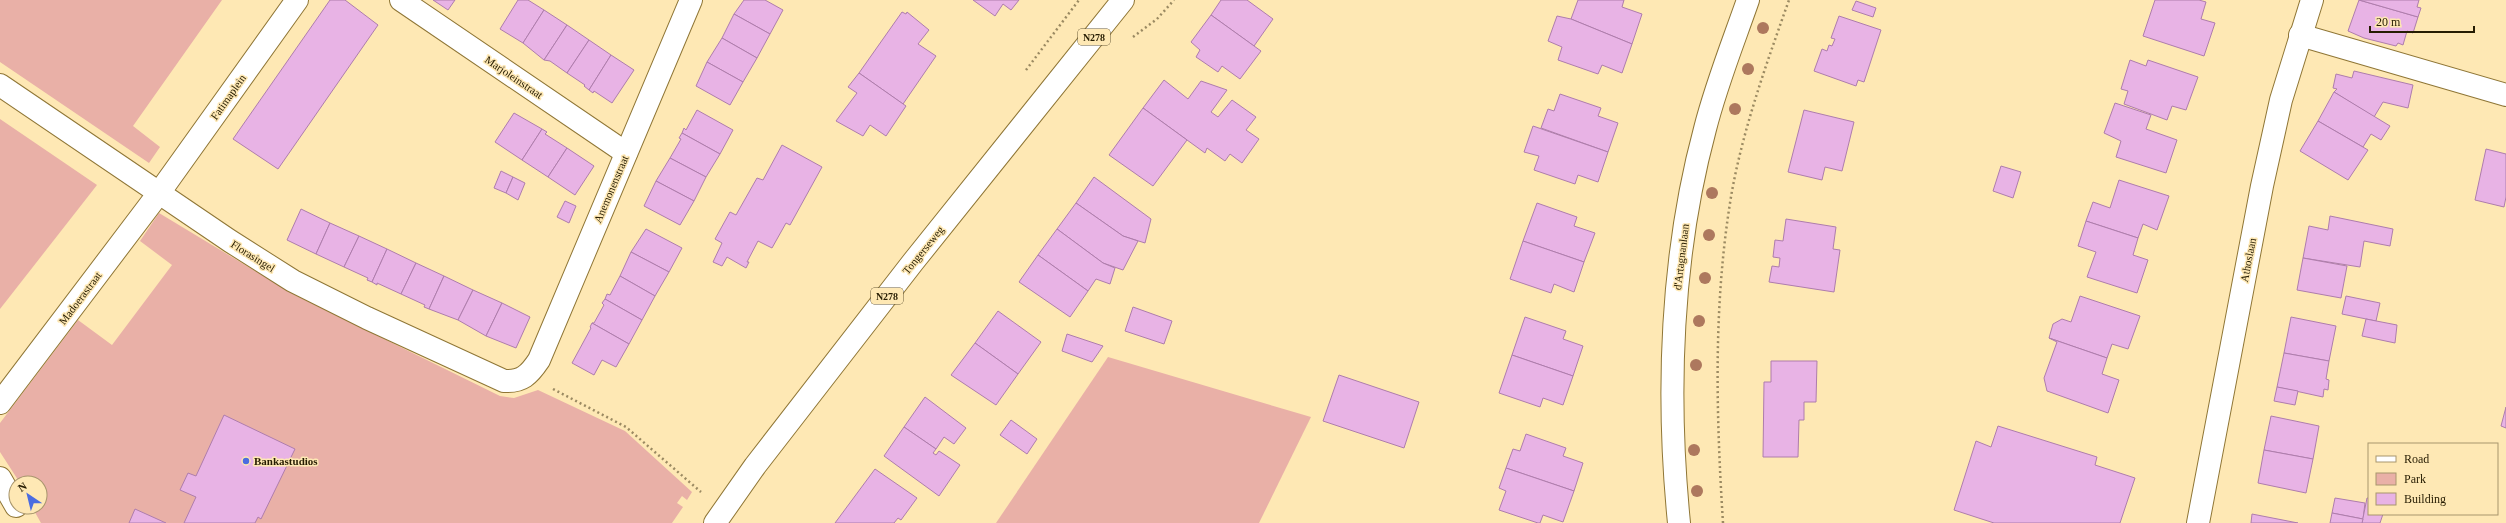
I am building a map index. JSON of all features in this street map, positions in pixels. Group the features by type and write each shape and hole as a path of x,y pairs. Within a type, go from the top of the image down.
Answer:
{"street":[{"name":"Fatimaplein","path":"159,193 297,0"},
{"name":"Marjoleinstraat","path":"402,0 626,153"},
{"name":"Anemonenstraat","path":"528,376 539,360 691,0"},
{"name":"Tongerseweg","path":"715,523 755,466 913,262 1123,0"},
{"name":"d'Artagnanlaan","path":"1680,523 1673,362 1682,236 1704,130 1748,0"},
{"name":"Athoslaan","path":"2198,523 2262,186 2281,100 2312,0"},
{"path":"2300,35 2506,95"},
{"name":"Florasingel","path":"0,85 257,259 328,299 504,381 516,381 528,376"},
{"name":"Madoerastraat","path":"0,403 159,193"},
{"path":"0,478 8,492"}],"path":[{"path":"1157,19 1174,0"},
{"path":"1723,523 1718,435 1717,348 1732,191 1752,109 1789,0"},
{"path":"528,376 626,427 705,495"}],"green space":[{"path":"0,0 222,0 133,126 160,147 149,163 0,62"},
{"path":"0,119 97,185 0,309"},
{"path":"159,213 295,295 500,396 514,398 538,390 625,431 692,492 687,500 682,496 677,503 683,507 672,523 41,523 36,515 48,515 48,475 15,475 0,452 0,423 78,320 112,345 172,265 140,241"},
{"path":"1108,357 1311,417 1259,523 996,523"}],"building":[{"path":"330,0 345,0 378,25 278,169 233,139"},
{"path":"433,0 455,0 448,10"},
{"path":"518,0 528,0 544,10 523,43 500,29"},
{"path":"744,0 765,0 783,10 770,34 734,14"},
{"path":"973,0 1019,0 1011,10 1003,4 995,16"},
{"path":"1221,0 1247,0 1273,19 1254,46 1211,15"},
{"path":"1578,0 1624,0 1622,7 1642,14 1632,44 1571,19"},
{"path":"2155,0 2199,0 2206,2 2201,19 2215,23 2204,56 2143,36"},
{"path":"2359,0 2418,17 2413,33 2407,31 2403,45 2398,43 2396,46 2364,38 2348,31"},
{"path":"2359,0 2419,0 2417,7 2421,8 2418,17"},
{"path":"1856,1 1876,8 1873,17 1852,10"},
{"path":"544,10 567,25 544,60 523,43"},
{"path":"902,12 906,14 907,12 929,30 918,44 936,56 903,104 859,73"},
{"path":"734,14 770,34 757,58 722,38"},
{"path":"1211,15 1261,51 1240,79 1222,66 1218,72 1196,57 1200,50 1191,42"},
{"path":"1557,16 1571,19 1632,44 1622,73 1602,65 1598,74 1558,60 1562,47 1548,41"},
{"path":"1839,16 1881,30 1864,82 1858,80 1856,86 1814,71 1822,49 1827,51 1829,45 1832,46 1835,39 1831,38"},
{"path":"567,25 589,40 567,73 550,61 544,60"},
{"path":"722,38 757,58 743,82 707,62"},
{"path":"589,40 611,55 589,90 584,86 585,85 567,73"},
{"path":"611,55 634,70 612,103 594,91 593,93 589,90"},
{"path":"2130,60 2146,66 2148,60 2198,77 2186,110 2172,106 2167,120 2124,104 2128,91 2121,89"},
{"path":"707,62 743,82 730,105 696,86"},
{"path":"2354,71 2413,85 2408,108 2383,102 2374,117 2334,92 2337,89 2333,88 2336,74 2352,78"},
{"path":"859,73 906,106 886,136 870,125 863,136 836,121 857,93 848,87"},
{"path":"1164,80 1188,99 1201,81 1227,90 1211,112 1218,117 1232,100 1256,117 1246,130 1259,139 1242,163 1230,154 1225,161 1207,148 1205,153 1143,108"},
{"path":"2334,92 2390,126 2381,140 2371,134 2363,147 2318,121"},
{"path":"1560,94 1601,108 1598,116 1618,123 1608,152 1541,128 1548,109 1554,111"},
{"path":"2115,103 2151,115 2146,129 2177,140 2166,173 2116,157 2121,141 2104,133"},
{"path":"1143,108 1187,140 1153,186 1109,155"},
{"path":"697,110 733,130 720,154 682,133 684,128 686,130"},
{"path":"1804,110 1854,122 1842,171 1825,167 1822,180 1788,172"},
{"path":"514,113 542,129 522,160 495,142"},
{"path":"2318,121 2368,150 2348,180 2300,151"},
{"path":"1533,126 1608,152 1598,182 1578,175 1575,184 1534,170 1539,156 1524,152"},
{"path":"542,129 547,132 545,134 567,148 548,177 522,160"},
{"path":"682,133 720,154 706,177 670,158 681,139 679,138"},
{"path":"782,145 822,167 790,225 786,223 772,248 758,241 747,262 749,262 746,268 727,257 722,266 713,262 722,243 715,239 730,212 736,215 757,178 763,180"},
{"path":"567,148 594,166 575,195 548,177"},
{"path":"2486,149 2506,154 2506,197 2504,207 2475,200"},
{"path":"670,158 706,177 694,201 656,181"},
{"path":"2001,166 2021,172 2013,198 1993,191"},
{"path":"501,171 513,177 506,193 494,188"},
{"path":"513,177 525,183 518,200 506,193"},
{"path":"1094,177 1151,219 1145,243 1123,236 1076,203"},
{"path":"2119,180 2169,196 2157,230 2143,224 2138,238 2086,221 2093,202 2110,208"},
{"path":"656,181 694,201 680,225 644,206"},
{"path":"565,201 576,206 569,223 557,217"},
{"path":"1076,203 1123,236 1138,241 1123,270 1103,263 1057,229"},
{"path":"1537,203 1577,217 1574,226 1595,233 1584,262 1523,241"},
{"path":"301,209 330,223 316,254 287,240"},
{"path":"2330,216 2393,229 2390,246 2364,241 2360,267 2303,258 2309,226 2328,230"},
{"path":"1786,219 1836,227 1833,249 1840,250 1834,292 1769,282 1772,266 1779,267 1780,258 1773,257 1775,240 1783,241"},
{"path":"2086,221 2138,238 2133,255 2148,260 2137,293 2087,277 2096,252 2078,246"},
{"path":"330,223 359,236 344,267 316,254"},
{"path":"646,229 682,248 669,272 631,252"},
{"path":"1057,229 1103,263 1115,268 1110,284 1096,279 1088,291 1038,255"},
{"path":"359,236 387,249 372,282 367,280 368,278 344,267"},
{"path":"1523,241 1584,262 1574,292 1554,284 1551,293 1510,279"},
{"path":"387,249 416,263 401,294 372,282"},
{"path":"631,252 669,272 655,296 620,276"},
{"path":"1038,255 1088,291 1070,317 1019,282"},
{"path":"2303,258 2347,266 2341,298 2297,290"},
{"path":"416,263 444,276 429,309 424,307 425,305 401,294"},
{"path":"444,276 473,290 458,320 429,309"},
{"path":"620,276 655,296 642,320 605,299 607,294 610,295"},
{"path":"473,290 502,303 486,336 458,320"},
{"path":"2080,296 2140,316 2128,349 2112,344 2107,358 2049,338 2053,324 2062,319 2071,322"},
{"path":"2346,296 2380,303 2376,321 2342,314"},
{"path":"605,299 642,320 629,344 592,323 594,323 604,305 602,303"},
{"path":"502,303 530,317 516,348 486,336"},
{"path":"1133,307 1172,321 1164,344 1125,331"},
{"path":"998,311 1041,342 1018,374 975,343"},
{"path":"1525,317 1566,331 1563,339 1583,346 1573,376 1512,355"},
{"path":"2291,317 2336,326 2329,361 2284,353"},
{"path":"2366,319 2397,325 2395,343 2362,336"},
{"path":"592,323 629,344 616,367 602,360 594,375 572,363 591,328"},
{"path":"1067,334 1103,346 1092,362 1062,351"},
{"path":"2049,338 2107,358 2102,374 2119,380 2108,413 2047,391 2044,378 2057,342"},
{"path":"975,343 1018,374 996,405 951,375"},
{"path":"2284,353 2329,361 2326,379 2329,380 2328,390 2324,389 2323,397 2277,387"},
{"path":"1512,355 1573,376 1563,405 1543,398 1540,407 1499,393"},
{"path":"1771,361 1817,361 1816,402 1804,402 1804,420 1799,420 1798,457 1763,457 1764,382 1771,382"},
{"path":"1339,375 1419,402 1404,448 1323,421"},
{"path":"2277,387 2298,391 2295,405 2274,401"},
{"path":"925,397 966,428 954,444 944,437 936,449 904,427"},
{"path":"2506,407 2506,428 2501,426"},
{"name":"Bankastudios","path":"224,415 295,449 261,519 258,517 255,523 184,523 196,497 180,490 188,473 196,476"},
{"path":"2271,416 2319,426 2313,459 2264,450"},
{"path":"1011,420 1037,439 1027,454 1000,435"},
{"path":"1998,426 2097,457 2095,465 2135,478 2120,523 1994,523 1954,510 1976,441 1991,447"},
{"path":"904,427 936,449 933,453 936,455 939,451 960,465 939,496 884,456"},
{"path":"1526,434 1566,448 1563,456 1583,463 1574,491 1506,468 1513,449 1520,451"},
{"path":"2264,450 2313,459 2306,493 2258,483"},
{"path":"1506,468 1574,491 1563,522 1543,515 1540,523 1538,523 1499,510 1506,491 1499,488"},
{"path":"875,469 917,498 901,520 898,518 894,523 835,523"},
{"path":"2335,498 2365,503 2363,519 2332,513"},
{"path":"2368,498 2368,515 2383,515 2380,523 2362,523"},
{"path":"135,509 166,523 129,523"},
{"path":"2332,513 2363,519 2362,523 2330,523"},
{"path":"2252,514 2298,523 2251,523"}],"place":[{"name":"Bankastudios","path":"246,461"}]}
